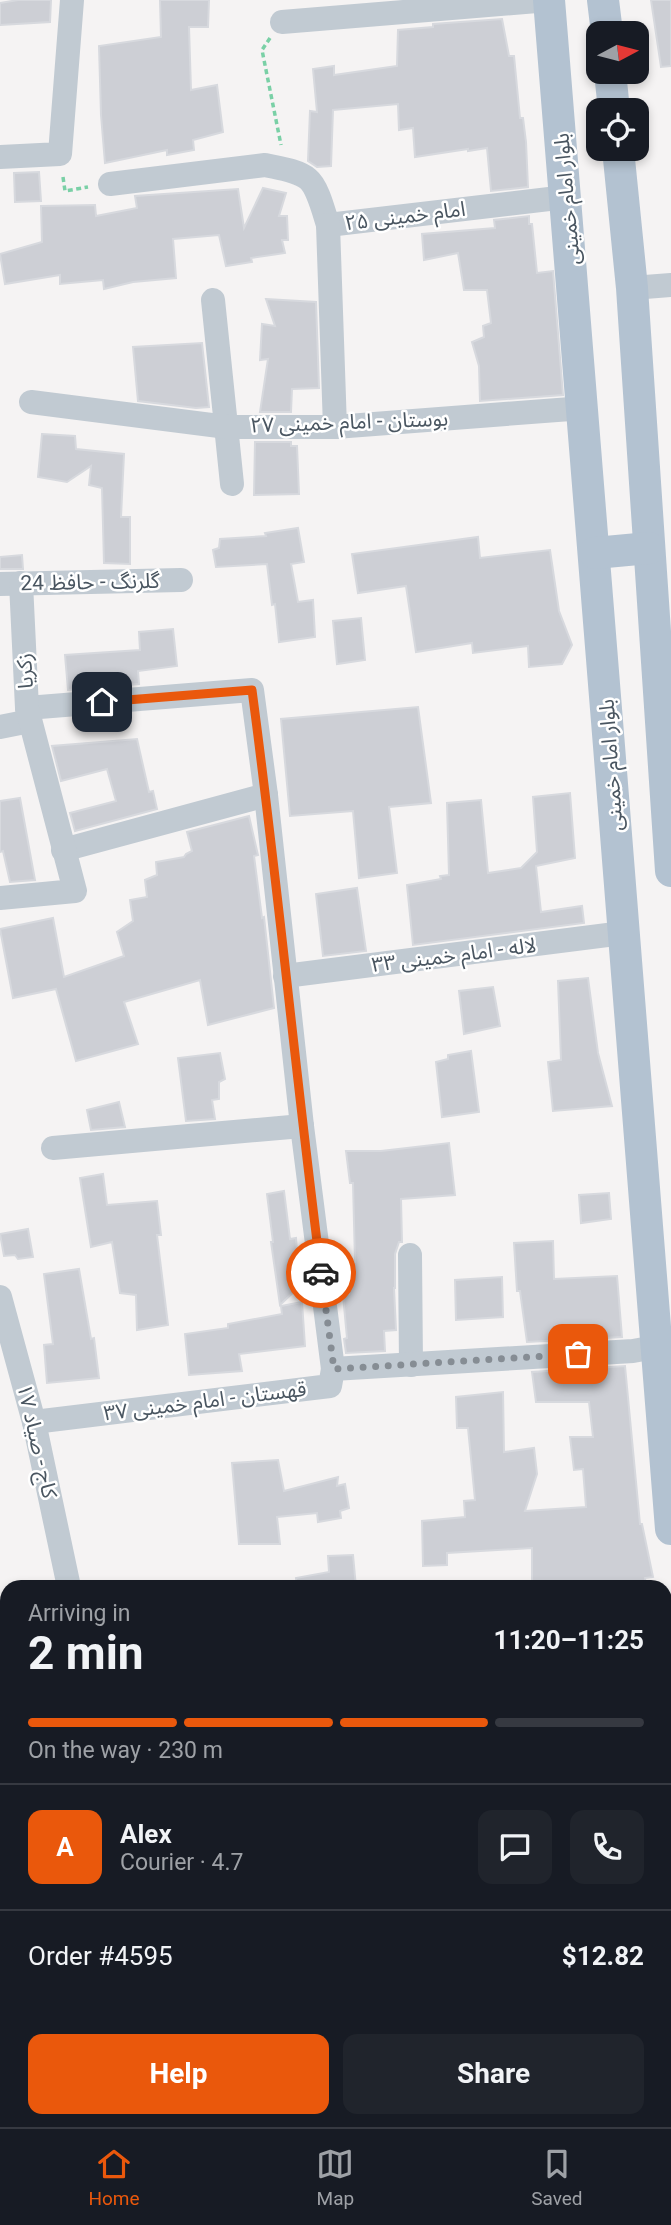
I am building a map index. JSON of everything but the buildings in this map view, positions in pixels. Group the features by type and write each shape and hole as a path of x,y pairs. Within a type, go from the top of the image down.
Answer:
{"main road":[{"name":"بلوار امام خمینی","path":"549,0 584,408 671,1530"},
{"path":"603,0 606,21"},
{"path":"619,161 632,288 671,871"},
{"path":"594,553 649,548"}],"street":[{"path":"0,157 60,154 72,0"},
{"path":"282,22 549,0"},
{"path":"110,184 265,165 285,169"},
{"name":"امام خمینی ۲۵","path":"285,169 308,179 320,200 328,225 566,197"},
{"path":"328,225 335,427"},
{"path":"632,288 671,285"},
{"path":"213,300 232,484"},
{"name":"بوستان - امام خمینی ۲۷","path":"31,401 226,427 335,427 584,408"},
{"name":"گلرنگ - حافظ 24","path":"10,584 181,580"},
{"name":"زکریا","path":"10,584 29,715 252,690 302,1126 334,1369"},
{"path":"0,727 29,715 75,891 0,898"},
{"path":"63,850 266,795"},
{"name":"لاله - امام خمینی ۳۳","path":"285,976 624,933"},
{"path":"53,1148 302,1126"},
{"path":"410,1255 411,1365"},
{"name":"کاج - صیاد ۱۷","path":"0,1297 34,1422 68,1580"},
{"name":"قهستان - امام خمینی ۳۷","path":"34,1422 330,1386 334,1369 633,1351 655,1347"}],"path":[{"path":"282,22 262,50 285,169"},
{"path":"60,154 65,191 110,184"}],"way so far":[{"path":"321,1273 334,1369 578,1354"}],"route":[{"path":"102,702 252,690 321,1273"}]}
